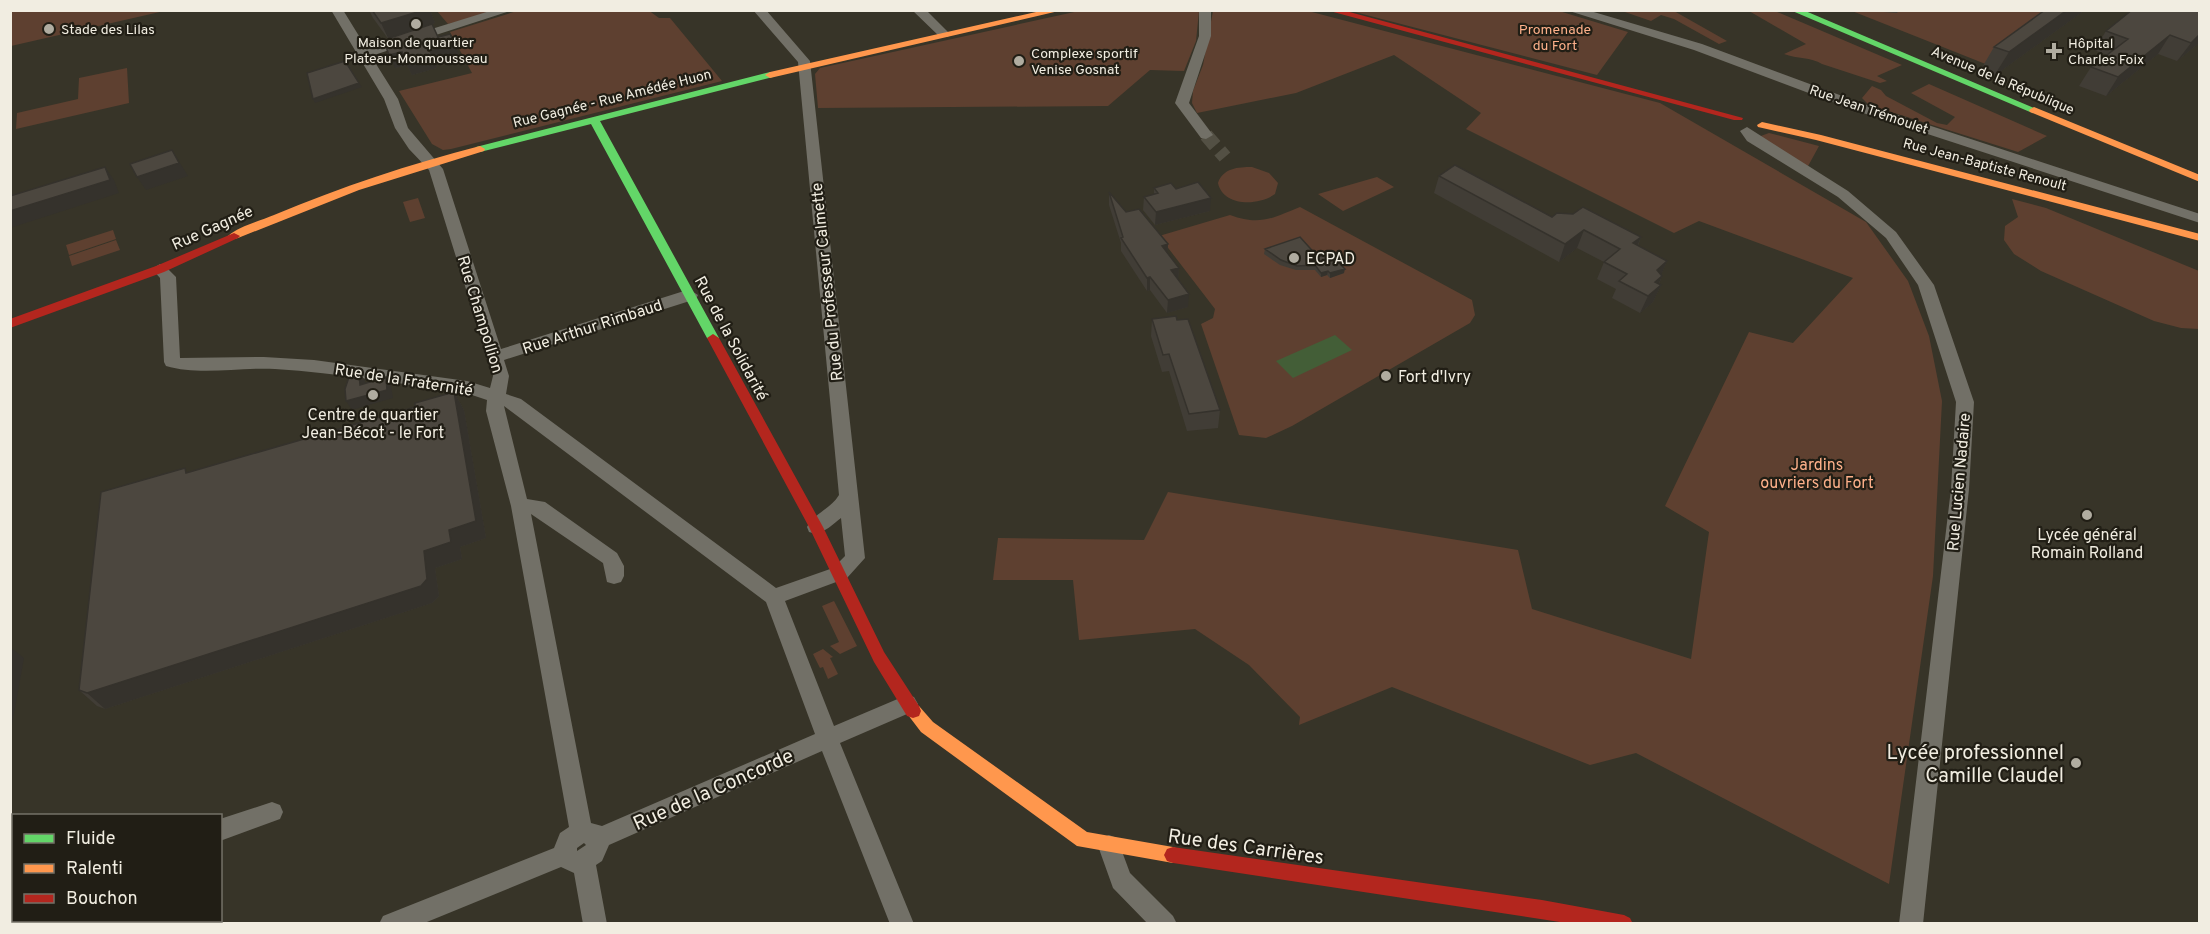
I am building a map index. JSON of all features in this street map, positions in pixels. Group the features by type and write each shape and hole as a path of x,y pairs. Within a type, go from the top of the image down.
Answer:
{"street":[{"name":"Rue Champollion","path":"337,10 391,99 393,111 419,154 436,169 501,376 501,384 495,395 495,411 520,506 589,836"},
{"path":"365,54 507,10"},
{"path":"918,10 944,34"},
{"name":"Rue Gagnée - Rue Amédée Huon","path":"428,162 806,66 1059,10"},
{"path":"1205,10 1205,36 1196,65 1184,91 1182,103 1206,135"},
{"path":"1330,10 1738,118 1734,124 1747,131 1759,131 1762,126"},
{"name":"Rue Jean Trémoulet","path":"1572,10 1698,47 1859,107 2199,219"},
{"name":"Avenue de la République","path":"1794,10 2199,179"},
{"path":"763,11 806,66"},
{"name":"Rue du Professeur Calmette","path":"806,66 804,73 855,558 840,573"},
{"name":"Rue Jean-Baptiste Renoult","path":"1738,118 1749,118 1762,126 1817,137 2199,238"},
{"name":"Rue de la Solidarité","path":"594,119 690,295 822,522 840,573 879,657 907,704"},
{"name":"Rue Lucien Nadaire","path":"1747,131 1752,138 1843,194 1892,235 1926,285 1965,402 1960,489 1911,924"},
{"name":"Rue Gagnée","path":"10,324 159,268 286,213 428,162"},
{"name":"Rue de la Fraternité","path":"159,268 168,278 172,362 294,364 467,387 495,395 515,404 774,597"},
{"name":"Rue Arthur Rimbaud","path":"494,357 690,295"},
{"path":"822,522 841,508 848,498"},
{"path":"520,506 538,507 609,558 614,566 614,576"},
{"path":"822,522 850,520"},
{"path":"840,573 774,597 902,924"},
{"name":"Rue de la Concorde","path":"589,836 907,704"},
{"name":"Rue des Carrières","path":"907,704 927,727 1083,840 1108,846 1544,916 1624,924"},
{"path":"222,829 272,812"},
{"path":"391,924 575,857 592,855 597,848 589,836"},
{"path":"1108,846 1121,880 1165,924"},
{"path":"575,857 595,924"}],"green space":[{"path":"520,10 648,10 659,18 670,18 722,81 451,149 443,150 432,144 399,91 472,73 450,32"},
{"path":"2044,10 2057,15 1988,65 1852,11"},
{"name":"Stade des Lilas","path":"11,11 164,11 11,46"},
{"path":"437,11 497,11 448,24"},
{"name":"Complexe sportif Venise Gosnat","path":"1079,11 1199,11 1196,41 1184,71 1150,70 1108,106 818,108 815,74 820,68"},
{"name":"Jardins ouvriers du Fort","path":"1213,11 1308,11 1660,103 1866,222 1908,281 1929,336 1942,401 1933,576 1889,884 1636,753 1590,765 1392,687 1299,725 1300,717 1249,665 1195,629 1079,640 1073,580 993,580 998,538 1144,540 1168,492 1518,550 1532,609 1691,659 1709,532 1665,506 1749,332 1793,343 1853,278 1699,221 1674,233 1466,129 1481,113 1394,55 1296,93 1197,113 1192,103 1193,91 1203,65"},
{"name":"Promenade du Fort","path":"1351,11 1559,11 1628,32 1597,75"},
{"path":"1622,11 1674,11 1727,41 1719,44 1674,19 1661,15 1651,21"},
{"path":"1749,11 1775,11 1902,65 1877,76 1887,81 1880,83 1813,60 1784,54 1806,44"},
{"path":"127,68 129,103 16,129 17,113 78,99 79,78"},
{"path":"1929,84 2047,136 2018,152 1869,105 1862,98 1872,86 1937,123 1947,125 1955,117 1911,93"},
{"path":"1769,133 1819,146 1807,168 1758,137"},
{"path":"1252,167 1269,173 1278,183 1275,194 1260,201 1242,202 1227,197 1221,191 1218,183 1223,174 1236,168"},
{"path":"1377,177 1394,187 1343,211 1318,194"},
{"path":"418,198 425,218 410,222 403,202"},
{"path":"2012,199 2046,208 2199,271 2199,329 2181,328 2154,321 2041,271 2014,254 2004,240 2005,226 2018,217"},
{"path":"1300,207 1472,300 1475,315 1470,323 1292,426 1266,438 1239,435 1201,324 1213,318 1215,309 1159,236 1230,215 1258,220 1274,217"},
{"path":"113,230 116,239 69,255 66,245"},
{"path":"116,240 120,250 72,266 69,256"},
{"path":"834,601 857,646 840,654 830,646 839,642 822,606"},
{"path":"823,649 833,657 830,658 838,674 828,679 823,667 820,668 813,654"}],"shaded area":[{"path":"1335,335 1352,350 1293,378 1276,361"}],"building":[{"path":"372,10 424,10 381,23"},
{"path":"2045,10 2067,10 2009,52 1994,47"},
{"path":"2132,10 2199,10 2199,35 2191,43 2170,35 2118,77 2091,67 2128,39 2106,31"},
{"path":"432,24 438,37 450,34 455,44 430,51 432,56 406,63 402,52 389,55 385,44 393,42 390,38"},
{"path":"345,61 359,83 313,99 307,73"},
{"path":"172,150 179,163 137,177 130,164"},
{"path":"1455,165 1552,217 1557,213 1573,214 1583,207 1641,237 1633,243 1667,261 1657,270 1662,276 1655,282 1661,285 1648,296 1619,281 1627,274 1604,262 1620,249 1584,230 1565,244 1439,176"},
{"path":"105,167 110,180 10,211 10,196"},
{"path":"1198,182 1211,198 1156,212 1144,197 1158,193 1154,188 1171,183 1176,189"},
{"path":"1109,192 1126,212 1139,209 1168,244 1162,246 1179,268 1171,270 1189,294 1168,300 1150,277 1147,278 1121,238 1123,237"},
{"path":"1300,237 1318,257 1326,254 1345,269 1321,273 1315,265 1297,266 1281,260 1265,249"},
{"path":"1176,316 1177,320 1188,319 1220,410 1189,414 1169,354 1163,355 1152,319"},
{"path":"351,371 359,372 360,385 386,377 387,390 346,401 345,389"},
{"path":"454,392 476,521 449,530 451,542 424,551 427,579 421,586 87,693 79,690 101,492 185,468 186,473 415,407 415,403"}],"tunnel":[{"path":"1206,135 1225,157"}],"traffic: fast":[{"path":"1794,10 2034,110"},
{"path":"480,149 770,75"},
{"path":"594,119 713,338"}],"traffic: slow":[{"path":"770,75 1059,10"},
{"path":"2034,110 2200,179"},
{"path":"1762,125 1817,137 2200,238"},
{"path":"234,236 356,187 480,149"},
{"path":"913,711 927,727 1083,840 1173,855"}],"traffic: jam":[{"path":"1330,10 1738,118"},
{"path":"10,324 160,269 234,236"},
{"path":"713,338 816,527 879,657 913,711"},
{"path":"1173,855 1542,909 1624,924"}],"place":[{"name":"Maison de quartier Plateau-Monmousseau","path":"416,24"},
{"name":"Stade des Lilas","path":"49,29"},
{"name":"Hôpital Charles Foix","path":"2054,51"},
{"name":"Complexe sportif Venise Gosnat","path":"1019,61"},
{"name":"ECPAD","path":"1294,258"},
{"name":"Fort d'Ivry","path":"1386,376"},
{"name":"Centre de quartier Jean-Bécot - le Fort","path":"373,395"},
{"name":"Lycée général Romain Rolland","path":"2087,515"},
{"name":"Lycée professionnel Camille Claudel","path":"2076,763"}]}
